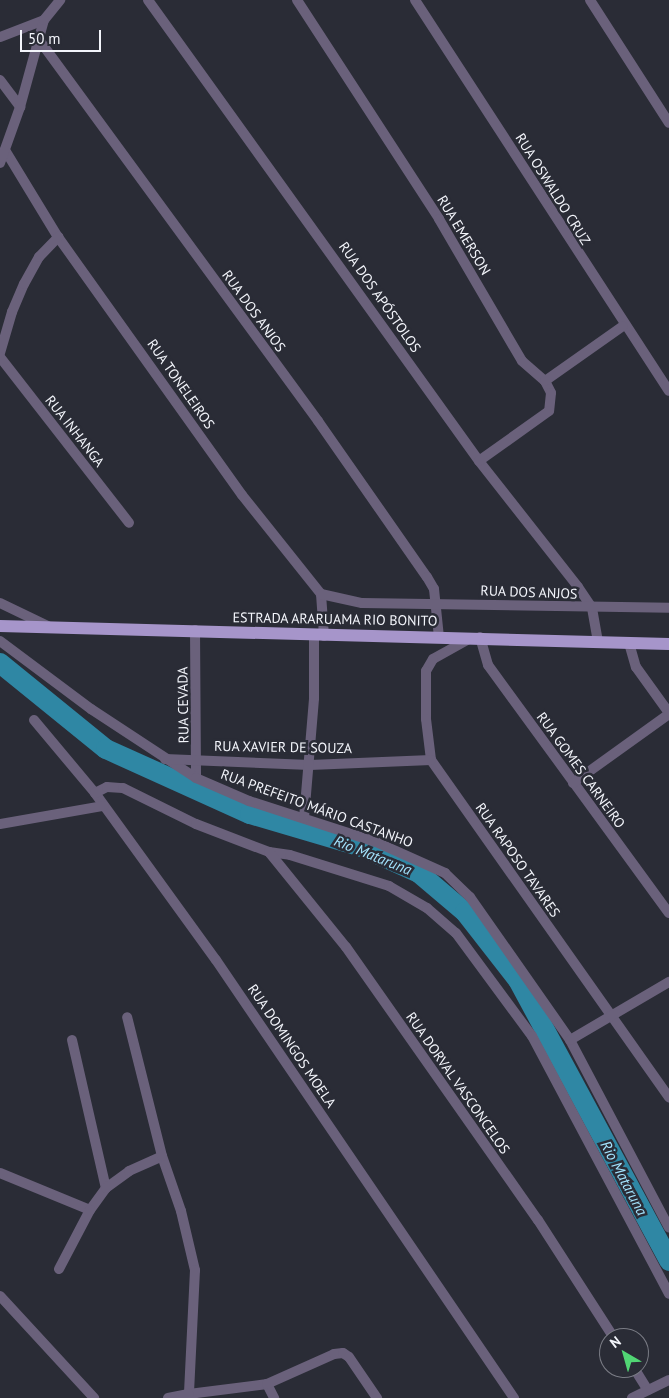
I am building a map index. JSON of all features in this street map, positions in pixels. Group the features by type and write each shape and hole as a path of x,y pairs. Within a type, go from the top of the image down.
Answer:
{"main road":[{"name":"ESTRADA ARARUAMA RIO BONITO","path":"5,626 319,635 476,637 669,644"}],"street":[{"path":"0,163 20,107 40,41 44,20 60,0"},
{"name":"RUA DOS APÓSTOLOS","path":"148,0 479,461 592,608 598,642"},
{"name":"RUA EMERSON","path":"297,0 439,219 522,361 545,382"},
{"name":"RUA OSWALDO CRUZ","path":"415,0 624,326 669,391"},
{"path":"590,0 669,124"},
{"path":"0,36 44,20"},
{"name":"RUA DOS ANJOS","path":"40,41 318,421 427,577 434,589 440,637"},
{"path":"0,80 20,107"},
{"name":"RUA TONELEIROS","path":"5,150 58,237 242,494 321,594"},
{"path":"0,355 12,312 24,284 39,257 58,237"},
{"path":"479,461 549,411 553,401 545,382 624,326"},
{"name":"RUA INHANGA","path":"0,355 128,523"},
{"path":"304,818 310,764 321,594 362,604 435,602"},
{"name":"RUA DOS ANJOS","path":"435,602 592,608"},
{"path":"0,603 52,627"},
{"path":"592,608 669,608"},
{"name":"RUA CEVADA","path":"195,630 198,759 196,778"},
{"name":"RUA RAPOSO TAVARES","path":"476,637 433,659 426,671 426,719 431,760 669,1098"},
{"name":"RUA GOMES CARNEIRO","path":"476,637 488,665 669,913"},
{"name":"RUA PREFEITO MÁRIO CASTANHO","path":"4,644 164,759 196,778 249,801 376,842 445,873 470,897 570,1040 669,1228"},
{"path":"573,783 669,714 636,667 629,644"},
{"name":"RUA DOMINGOS MOELA","path":"34,720 95,793 216,960 514,1398"},
{"name":"RUA XAVIER DE SOUZA","path":"164,759 310,764 431,760"},
{"path":"95,793 107,787 123,788 196,824 268,852 297,857 389,886 427,908 456,933 532,1036 669,1294"},
{"path":"0,824 103,806"},
{"name":"RUA DORVAL VASCONCELOS","path":"268,852 346,947 538,1220 608,1328"},
{"path":"570,1040 667,987"},
{"path":"127,1017 162,1156 188,1234 196,1270 189,1394"},
{"path":"72,1040 106,1188"},
{"path":"59,1269 90,1210 106,1188 130,1170 162,1156"},
{"path":"0,1174 90,1210"},
{"path":"0,1296 94,1398"},
{"path":"168,1398 267,1384 334,1354 343,1353 349,1357 377,1398"},
{"path":"640,1378 648,1390"},
{"path":"632,1398 669,1380"},
{"path":"267,1384 274,1398"}],"waterway":[{"name":"Rio Mataruna","path":"0,663 106,749 250,814 359,846 419,873 465,912 518,980 669,1261"}]}
